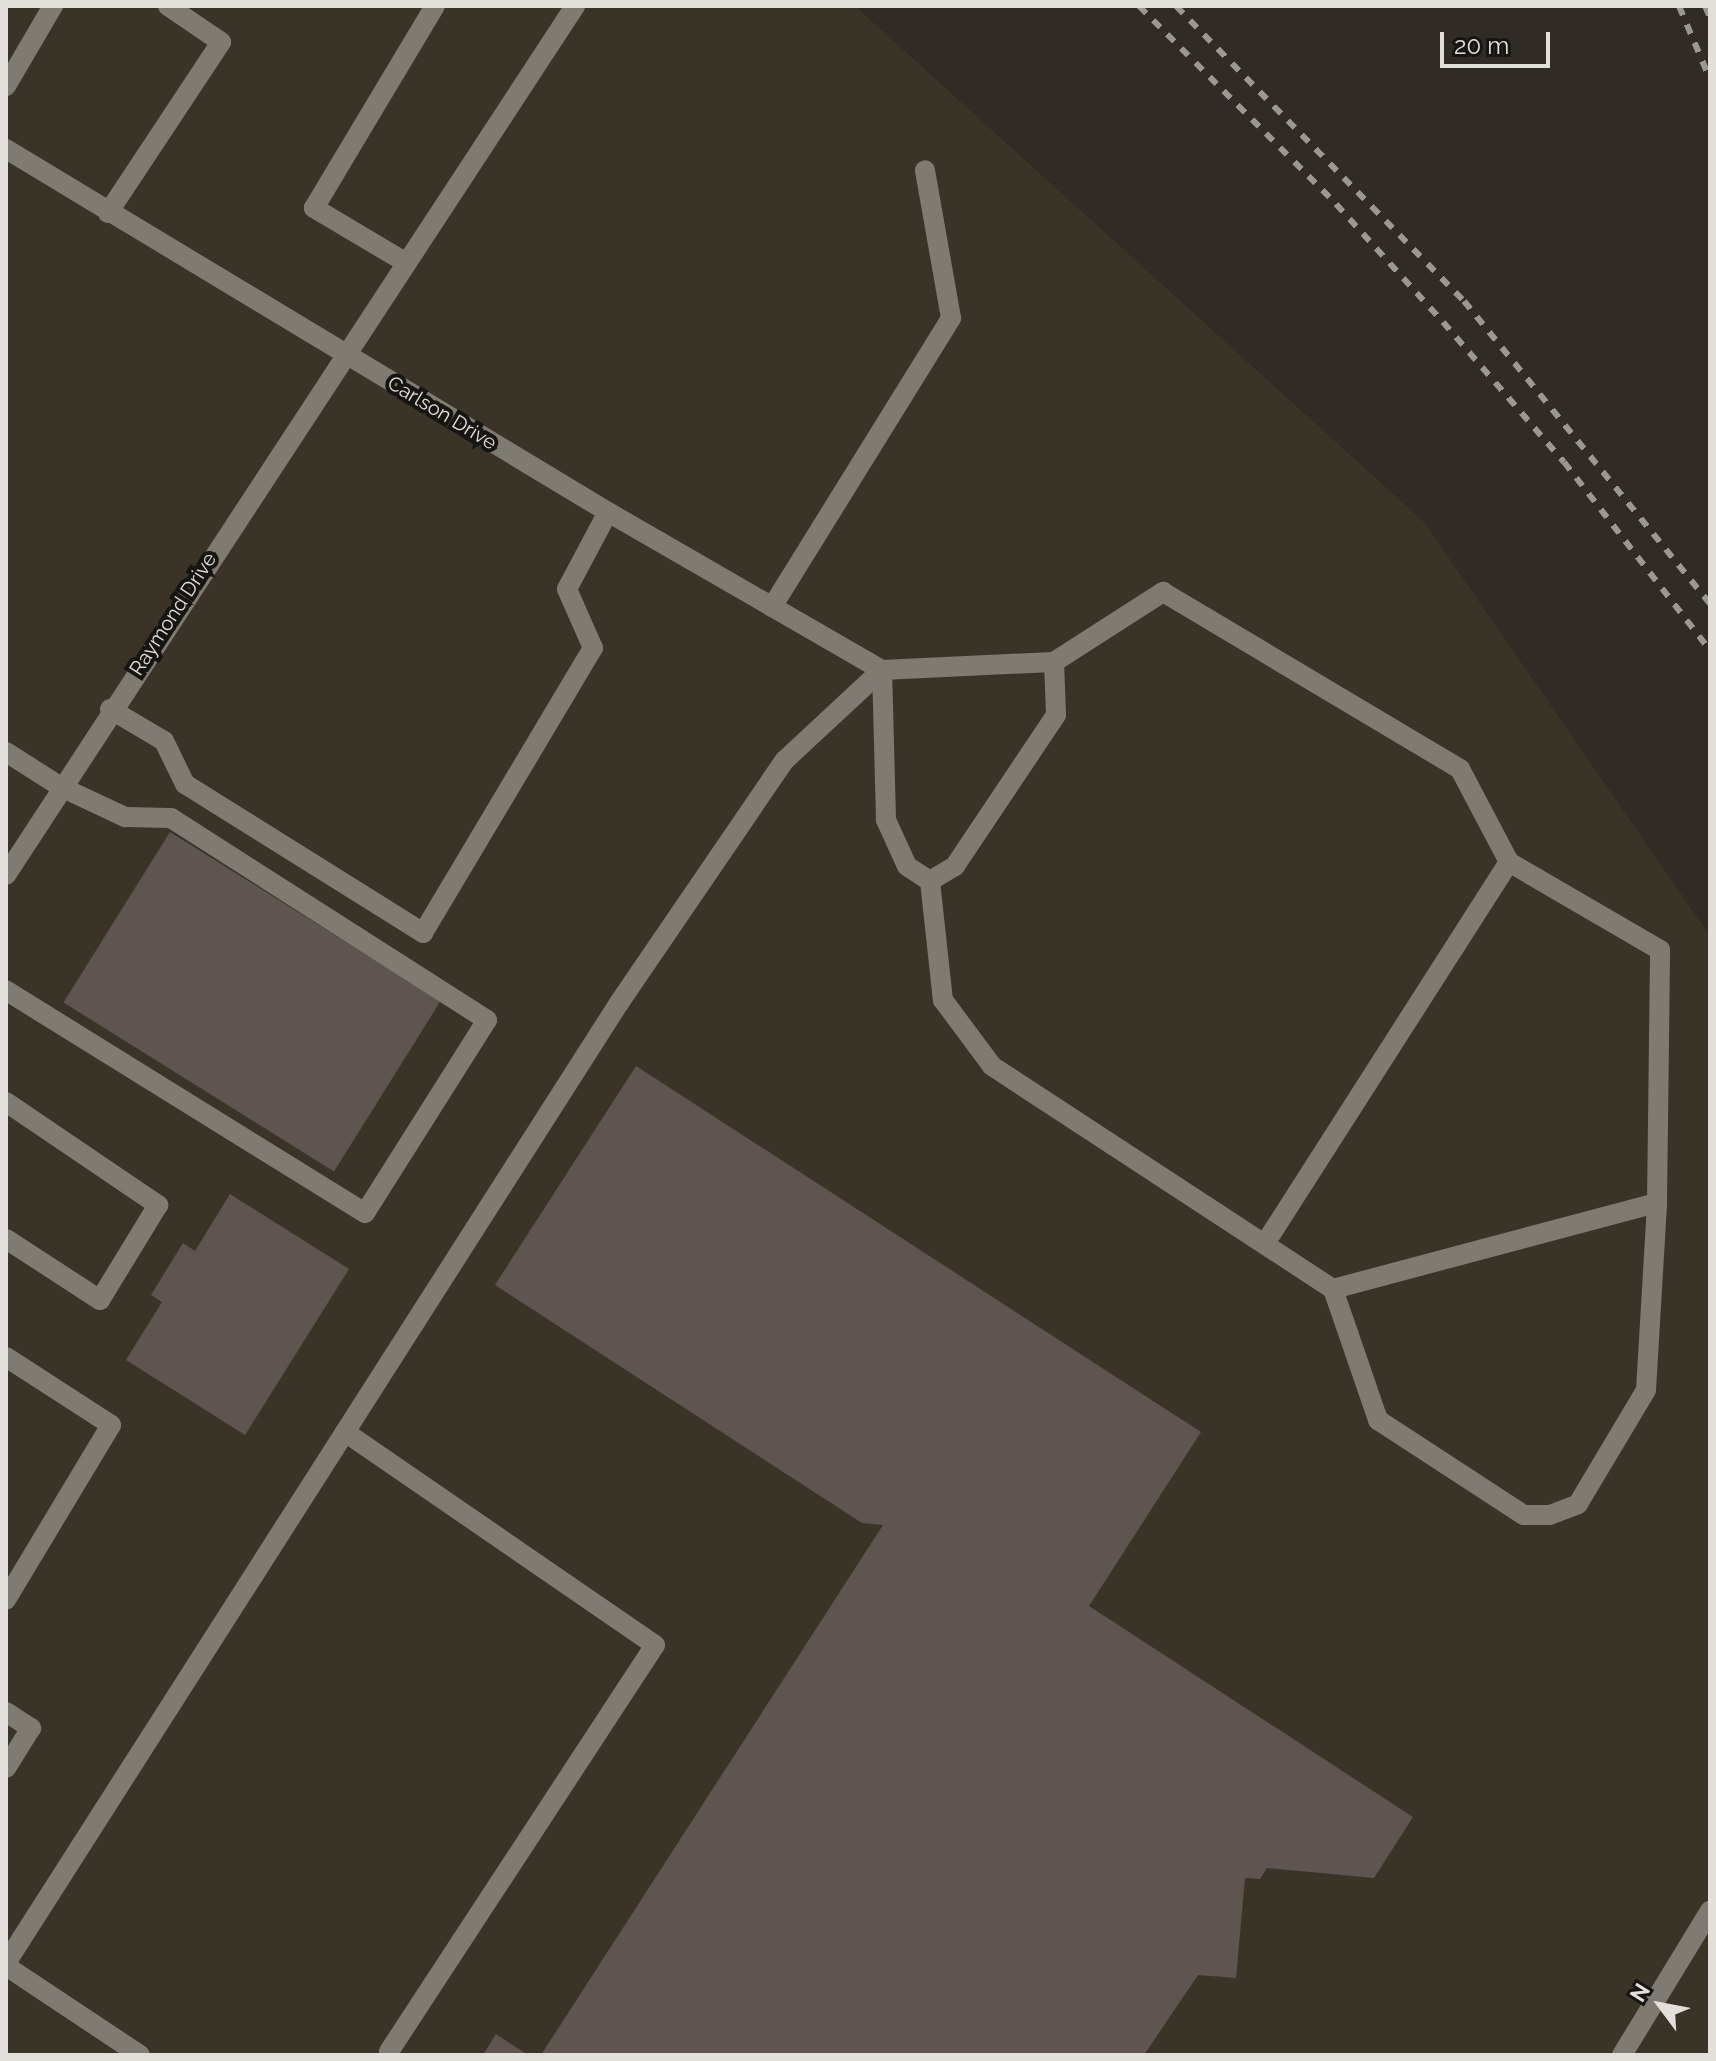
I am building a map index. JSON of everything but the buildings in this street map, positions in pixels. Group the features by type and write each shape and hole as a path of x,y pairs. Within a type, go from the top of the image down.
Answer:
{"street":[{"path":"6,86 53,6"},
{"path":"108,213 221,42 168,6"},
{"path":"405,262 314,208 435,6"},
{"name":"Raymond Drive","path":"6,875 110,709 575,6"},
{"name":"Carlson Drive","path":"6,149 344,355 882,670"},
{"path":"772,607 951,318 925,170"},
{"path":"110,709 164,741 185,784 423,933 593,648 567,589 608,512"},
{"path":"140,2055 6,1965 619,1003 785,760 882,670 1054,662 1163,592 1460,769 1509,862 1660,950 1657,1203 1646,1390 1578,1504 1550,1515 1524,1515 1378,1420 1333,1289 992,1066 943,1000 930,881"},
{"path":"930,881 955,866 1056,715 1054,662"},
{"path":"882,670 886,820 907,866 930,881"},
{"path":"6,752 61,787 125,817 171,818 487,1020 365,1213 6,990"},
{"path":"1265,1244 1509,862"},
{"path":"6,1102 158,1205 100,1300 6,1239"},
{"path":"1333,1289 1657,1203"},
{"path":"6,1357 111,1425 6,1600"},
{"path":"345,1432 655,1645 389,2052"},
{"path":"6,1712 31,1728 6,1768"},
{"path":"1622,2055 1710,1911"}],"shaded area":[{"path":"6,6 855,6 1424,522 1710,936 1710,2055 6,2055"}],"railway":[{"path":"1139,6 1336,204 1443,322 1564,462 1710,650"},
{"path":"1176,6 1464,301 1710,604"},
{"path":"1679,6 1710,79"},
{"path":"1705,6 1710,17"}]}
